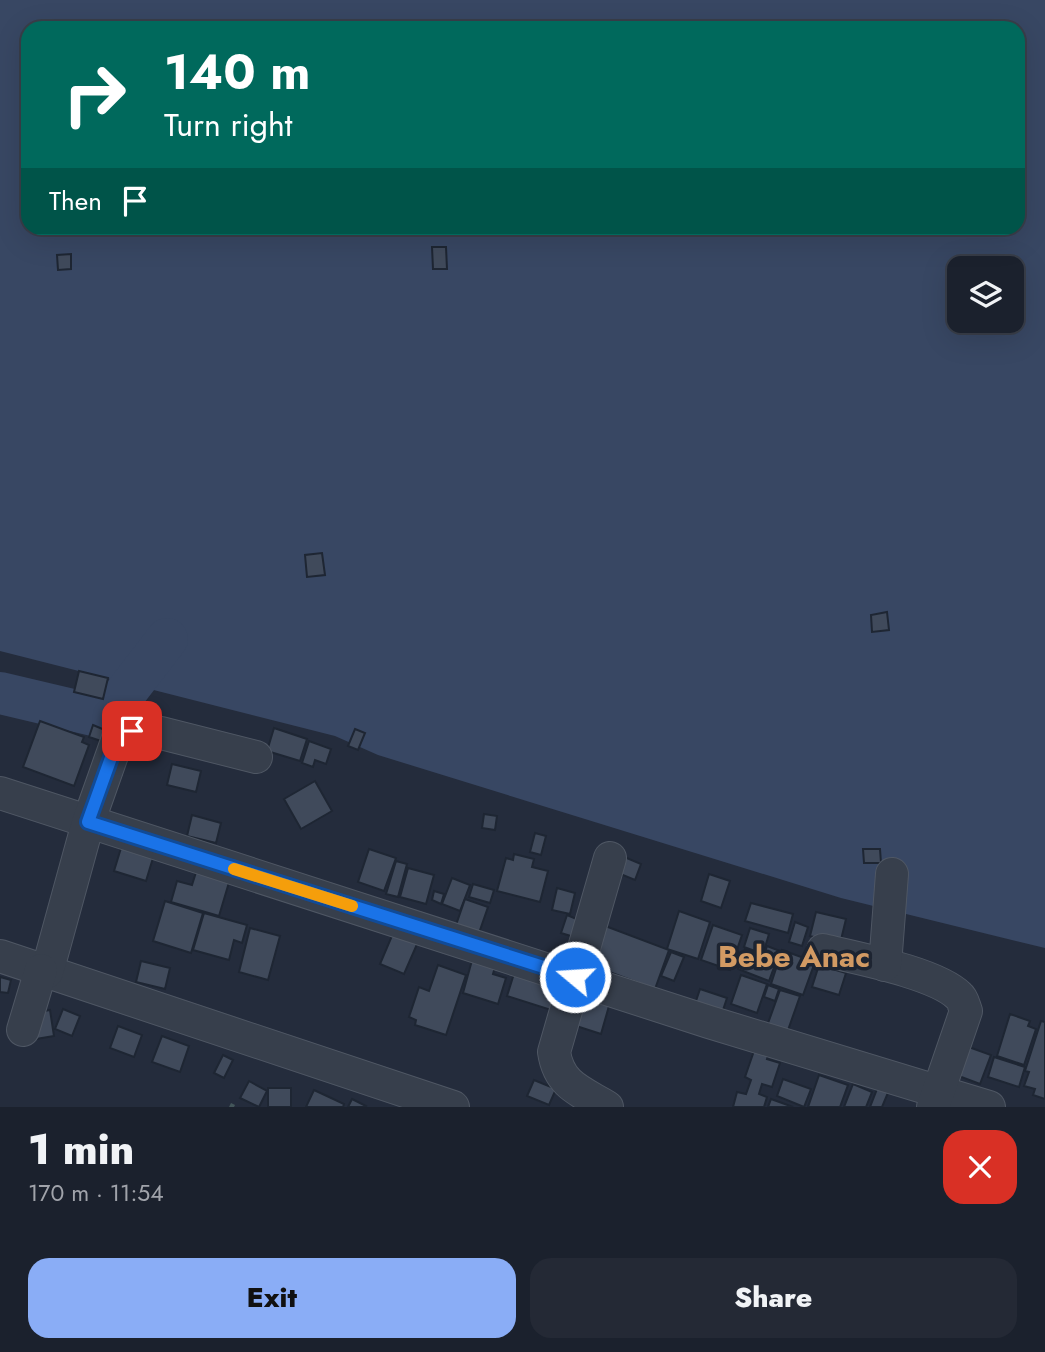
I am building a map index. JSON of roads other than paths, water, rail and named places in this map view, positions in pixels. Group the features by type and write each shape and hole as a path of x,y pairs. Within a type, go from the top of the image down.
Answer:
{"street":[{"path":"23,1030 44,971 88,822 117,741 132,731 162,733 256,757"},
{"path":"0,793 575,977 936,1099 989,1107"},
{"path":"607,1107 569,1084 557,1071 554,1052 610,858"},
{"path":"884,965 892,874"},
{"path":"823,950 884,965 943,985 961,997 966,1011 936,1099"},
{"path":"0,956 453,1107"}],"water":[{"path":"0,0 1045,0 1045,948 841,898 378,755 335,736 0,651"}],"waterway":[{"path":"0,693 106,718 167,639"}],"district":[{"name":"Bebe Anac","path":"794,957"}]}
